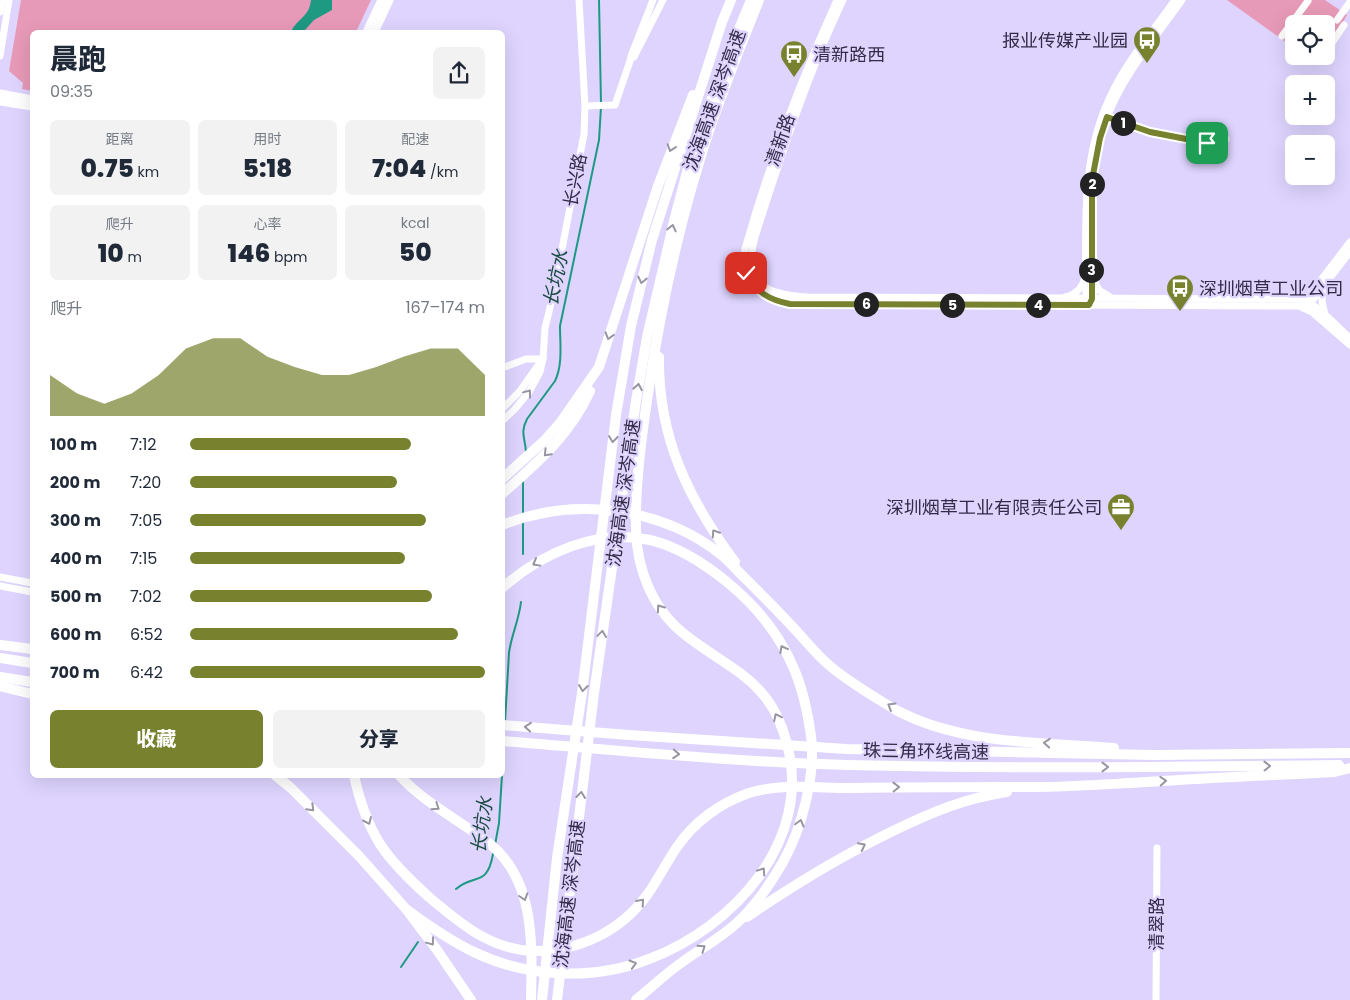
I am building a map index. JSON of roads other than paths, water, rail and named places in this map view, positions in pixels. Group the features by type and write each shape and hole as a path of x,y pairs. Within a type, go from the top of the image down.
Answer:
{"highway":[{"name":"沈海高速 深岑高速","path":"542,1000 558,858 582,693 616,415 631,326 652,240 722,22 731,0"},
{"name":"沈海高速 深岑高速","path":"557,1000 594,693 647,337 691,157 720,75 751,0"},
{"path":"406,909 451,941 472,952 506,964 538,971 585,972 620,968 666,952 710,926 732,907 749,890 764,870 787,822 791,799 790,756 781,724 772,707 750,680 687,637 667,618 650,593 639,562 636,521 640,443 653,358 663,310 697,169 711,125 759,0"},
{"path":"505,491 559,440 585,402 599,367 672,146 722,22"},
{"path":"663,310 659,340 659,370 663,412 670,443 682,476 698,506 723,546 753,586"},
{"path":"505,477 532,453 560,423 599,367"},
{"path":"505,524 535,514 581,509 621,512 659,521 685,532 724,558 829,666 894,709 920,721 955,732 988,738 1218,754"},
{"path":"505,586 530,566 573,546 592,541 631,538 650,540 670,546 694,558 720,576 745,597 777,636 794,670 805,705 811,738 812,770 798,830 783,862 763,892 742,918 718,937"},
{"path":"0,645 30,649"},
{"path":"0,658 30,663"},
{"path":"0,677 30,682"},
{"path":"0,686 30,694"},
{"name":"珠三角环线高速","path":"505,725 846,749 1144,755 1350,753"},
{"name":"珠三角环线高速","path":"505,741 763,761 846,764 1143,768 1350,765"},
{"path":"355,778 359,796 378,842 417,886 476,934 506,948 539,951 572,947 608,932 633,911 645,897 688,833 709,814 739,797 764,790 792,787 1036,787 1334,772 1350,768"},
{"path":"279,778 359,856 406,909 471,1000"},
{"path":"402,778 420,796 490,844 501,854 511,868 520,886 528,914 532,943 530,1000"},
{"path":"636,1000 679,964 776,896 836,859 937,810 989,794 1036,787"}],"main road":[{"path":"368,30 382,0"},
{"path":"375,30 389,0"},
{"path":"0,94 30,100"},
{"path":"0,101 30,106"}],"street":[{"path":"0,12 2,0"},
{"path":"0,56 9,0"},
{"name":"长兴路","path":"505,418 536,382 543,359 545,328 554,291 584,134 585,106 579,0"},
{"path":"585,106 615,105 631,56 654,0"},
{"path":"630,61 635,57 663,0"},
{"name":"清新路","path":"756,283 745,266 745,249 786,123 836,0"},
{"name":"清新路","path":"756,283 751,264 751,250 792,125 843,0"},
{"path":"1089,301 1086,181 1095,136 1122,74 1175,0"},
{"path":"1105,116 1128,78 1182,0"},
{"path":"1298,15 1308,0"},
{"path":"1337,20 1350,2 1347,0"},
{"path":"1335,38 1344,25"},
{"path":"1282,36 1285,32"},
{"path":"1105,116 1150,132 1202,143 1226,139"},
{"path":"1308,305 1350,242"},
{"path":"1288,300 1306,294 1321,284 1350,252"},
{"path":"1061,298 1069,296 1080,288 1089,273"},
{"path":"1089,273 1099,290 1108,297 1116,299"},
{"path":"756,283 771,291 792,297 1061,298 1089,301 1116,299 1299,300 1327,317 1350,338"},
{"path":"756,283 763,295 770,299 790,304 1089,301 1308,305"},
{"path":"1321,284 1322,301 1327,317"},
{"path":"1308,305 1315,314 1350,345"},
{"path":"505,367 526,359 543,359"},
{"path":"505,406 520,391 543,359"},
{"path":"0,577 30,583"},
{"path":"0,586 30,592"},
{"name":"清翠路","path":"1156,1000 1157,848"}],"waterway":[{"name":"长坑水","path":"599,0 601,103"},
{"name":"长坑水","path":"526,452 523,432 527,419 555,381 558,374 560,326 599,140 601,107"},
{"name":"长坑水","path":"523,481 523,514"},
{"name":"长坑水","path":"523,521 523,554"},
{"name":"长坑水","path":"505,721 509,653 521,602"},
{"name":"长坑水","path":"495,845 499,823 502,778"},
{"name":"长坑水","path":"456,889 483,876 487,872 493,854"},
{"name":"长坑水","path":"401,967 418,942"}],"place":[{"name":"报业传媒产业园","path":"1147,64"},
{"name":"清新路西","path":"794,78"},
{"name":"深圳烟草工业公司","path":"1180,312"},
{"name":"深圳烟草工业有限责任公司","path":"1121,531"}]}
